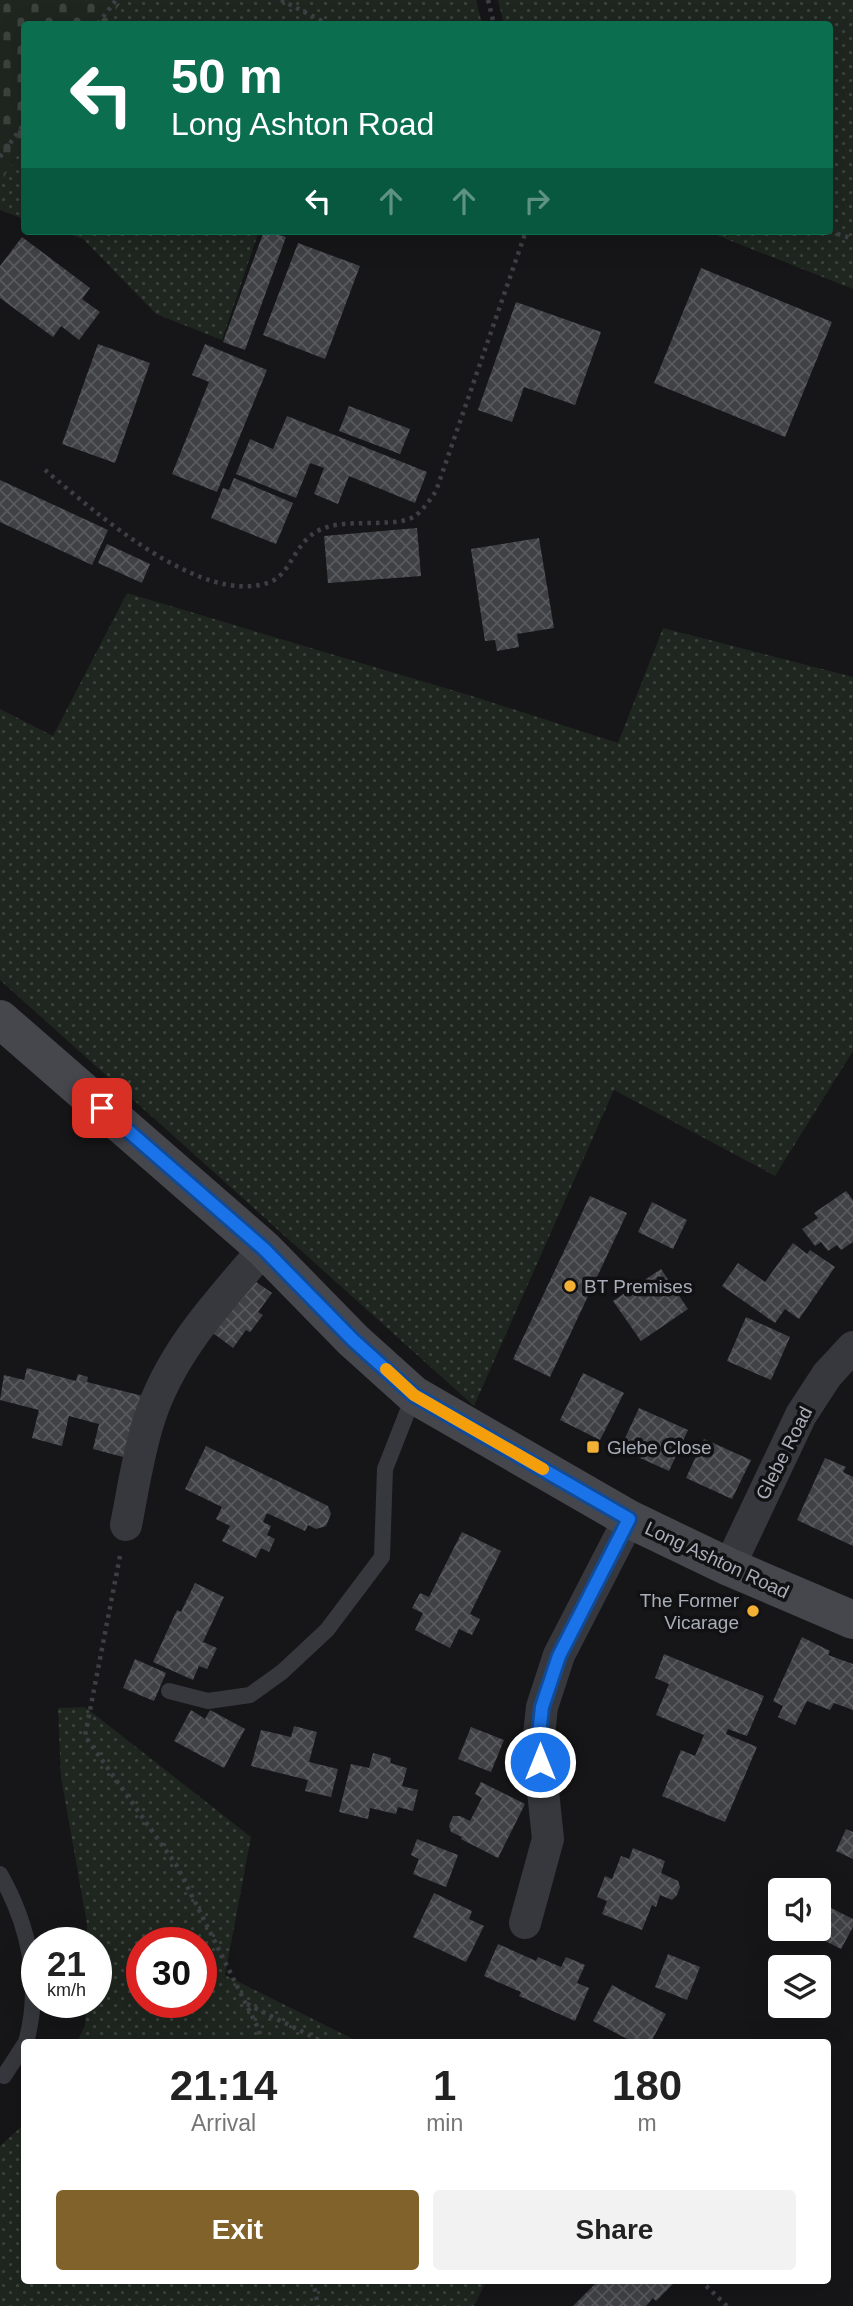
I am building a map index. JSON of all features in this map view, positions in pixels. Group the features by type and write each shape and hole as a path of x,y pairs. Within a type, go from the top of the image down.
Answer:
{"street":[{"name":"Long Ashton Road","path":"0,1019 264,1249 353,1340 414,1395 629,1519 729,1567 853,1620"},
{"path":"126,1525 148,1421 163,1385 196,1328 264,1249"},
{"name":"Glebe Road","path":"729,1567 801,1415 827,1375 853,1348"},
{"path":"525,1923 548,1839 540,1762 542,1707 559,1656 629,1519"}],"lane":[{"path":"169,1691 208,1701 250,1695 282,1672 327,1630 382,1556 385,1469 414,1395"},
{"path":"0,1874 16,1901 28,1946 34,1992 26,2039"},
{"path":"4,2076 21,2050"}],"path":[{"path":"99,21 116,0"},
{"path":"281,0 322,21"},
{"path":"488,0 493,21"},
{"path":"0,157 21,128"},
{"path":"833,232 853,239"},
{"path":"45,470 109,522 166,562 229,585 256,586 274,580 313,533 329,526 354,522 400,522 414,517 436,491 525,235"},
{"path":"126,1525 85,1736 177,1866 259,2030 260,2039"},
{"path":"246,2004 317,2039"},
{"path":"314,2284 318,2306"},
{"path":"703,2284 727,2306"}],"green space":[{"path":"0,0 123,0 107,21 21,21 21,150 0,183"},
{"path":"123,0 476,0 481,21 107,21"},
{"path":"498,0 853,0 853,289 716,235 833,235 833,21 503,21"},
{"path":"21,150 21,218 0,210 0,183"},
{"path":"71,235 258,235 222,340 156,314 83,239"},
{"path":"127,593 475,697 618,743 663,628 853,677 853,1051 775,1176 614,1090 474,1406 0,980 0,709 53,736"},
{"path":"85,1707 251,1837 225,1975 353,2039 78,2039 85,2018 112,2018 112,1927 87,1927 61,1777 58,1708"},
{"path":"21,2127 21,2284 485,2284 474,2306 0,2306 0,2146"}],"building":[{"path":"263,235 286,237 245,350 223,342"},
{"path":"22,237 90,288 82,299 100,312 79,340 61,326 53,337 0,298 0,266"},
{"path":"298,243 360,266 325,359 263,335"},
{"path":"701,268 832,322 785,437 654,383"},
{"path":"516,302 601,332 575,405 524,387 512,422 478,410"},
{"path":"98,344 150,363 115,463 62,444"},
{"path":"205,344 267,370 217,492 172,474 209,382 192,375"},
{"path":"349,406 410,429 400,454 339,431"},
{"path":"287,416 427,472 415,503 349,476 338,504 314,494 324,468 310,463 296,498 236,474 250,439 273,449"},
{"path":"234,478 293,503 276,544 211,518 223,488 229,490"},
{"path":"0,480 108,530 92,565 0,522"},
{"path":"417,528 421,576 328,583 324,536"},
{"path":"539,538 554,628 517,634 519,647 497,651 495,640 485,641 471,549"},
{"path":"107,544 150,564 142,583 98,563"},
{"path":"846,1191 853,1200 853,1242 841,1250 837,1245 828,1251 821,1242 815,1246 802,1229 818,1218 814,1213"},
{"name":"BT Premises","path":"590,1196 627,1213 550,1377 513,1359"},
{"path":"652,1202 687,1220 673,1249 638,1232"},
{"path":"793,1243 807,1254 810,1250 835,1267 799,1319 785,1309 775,1323 722,1286 738,1263 765,1282"},
{"path":"661,1269 688,1309 641,1341 613,1301"},
{"path":"252,1279 272,1293 258,1312 263,1315 250,1332 246,1330 233,1348 213,1333"},
{"path":"746,1317 790,1337 771,1380 727,1361"},
{"path":"27,1368 76,1381 78,1374 88,1377 87,1382 143,1396 127,1458 93,1449 99,1424 69,1416 62,1446 32,1438 39,1410 0,1400 4,1375 24,1380"},
{"path":"583,1373 624,1393 600,1440 560,1420"},
{"path":"639,1408 688,1430 669,1471 620,1449"},
{"path":"704,1439 751,1460 732,1499 686,1478"},
{"path":"206,1446 328,1506 331,1514 326,1526 316,1529 308,1525 305,1531 267,1513 263,1522 271,1526 267,1535 275,1539 269,1552 261,1548 256,1558 222,1541 230,1526 216,1519 222,1507 185,1489"},
{"path":"825,1458 846,1467 843,1472 853,1477 853,1546 797,1520"},
{"path":"462,1532 501,1551 470,1614 480,1619 472,1635 459,1629 450,1648 415,1630 423,1613 412,1608 420,1593 429,1597"},
{"path":"195,1583 224,1597 203,1642 217,1648 207,1669 199,1666 193,1680 153,1662 177,1610 181,1612"},
{"path":"802,1637 830,1651 828,1655 853,1664 853,1710 834,1703 830,1710 807,1701 795,1725 778,1717 783,1706 773,1701"},
{"path":"664,1654 764,1696 747,1736 728,1729 726,1734 757,1747 725,1822 662,1796 681,1750 695,1756 704,1735 656,1715 669,1684 655,1678"},
{"path":"135,1659 166,1673 154,1701 123,1688"},
{"path":"191,1710 205,1719 210,1710 245,1729 224,1768 174,1741"},
{"path":"294,1726 317,1732 309,1762 338,1769 331,1797 305,1791 308,1780 251,1766 261,1730 291,1737"},
{"path":"471,1727 504,1740 491,1772 458,1759"},
{"path":"373,1753 391,1758 390,1763 407,1768 402,1786 418,1790 413,1811 398,1807 396,1814 370,1808 368,1819 339,1812 351,1764 369,1768"},
{"path":"481,1782 525,1804 498,1858 461,1839 462,1837 451,1832 449,1826 453,1816 470,1821 482,1798 475,1794"},
{"path":"846,1829 853,1832 853,1859 836,1851"},
{"path":"417,1839 458,1855 446,1887 413,1874 419,1859 411,1855"},
{"path":"633,1848 665,1861 661,1873 678,1881 680,1887 672,1900 660,1895 656,1907 652,1905 642,1930 602,1914 607,1901 597,1897 605,1876 612,1879 621,1856 629,1859"},
{"path":"434,1893 472,1911 469,1919 484,1926 466,1962 413,1937"},
{"path":"831,1908 853,1919 853,1927 841,1949 825,1941 831,1941"},
{"path":"498,1944 536,1961 538,1957 561,1967 566,1957 585,1965 577,1983 589,1988 575,2021 519,1996 521,1992 484,1976"},
{"path":"668,1954 700,1967 687,2000 655,1987"},
{"path":"612,1985 666,2014 653,2039 627,2039 593,2021"},
{"path":"595,2284 673,2284 656,2301 653,2298 646,2306 573,2306"}],"slow traffic":[{"path":"386,1369 414,1395 543,1469"}],"place":[{"name":"BT Premises","path":"570,1286"},
{"name":"Glebe Close","path":"593,1447"},
{"name":"The Former Vicarage","path":"753,1611"}],"route":[{"path":"102,1108 264,1249 353,1340 414,1395 629,1519 559,1656 542,1707 540,1762"}]}
